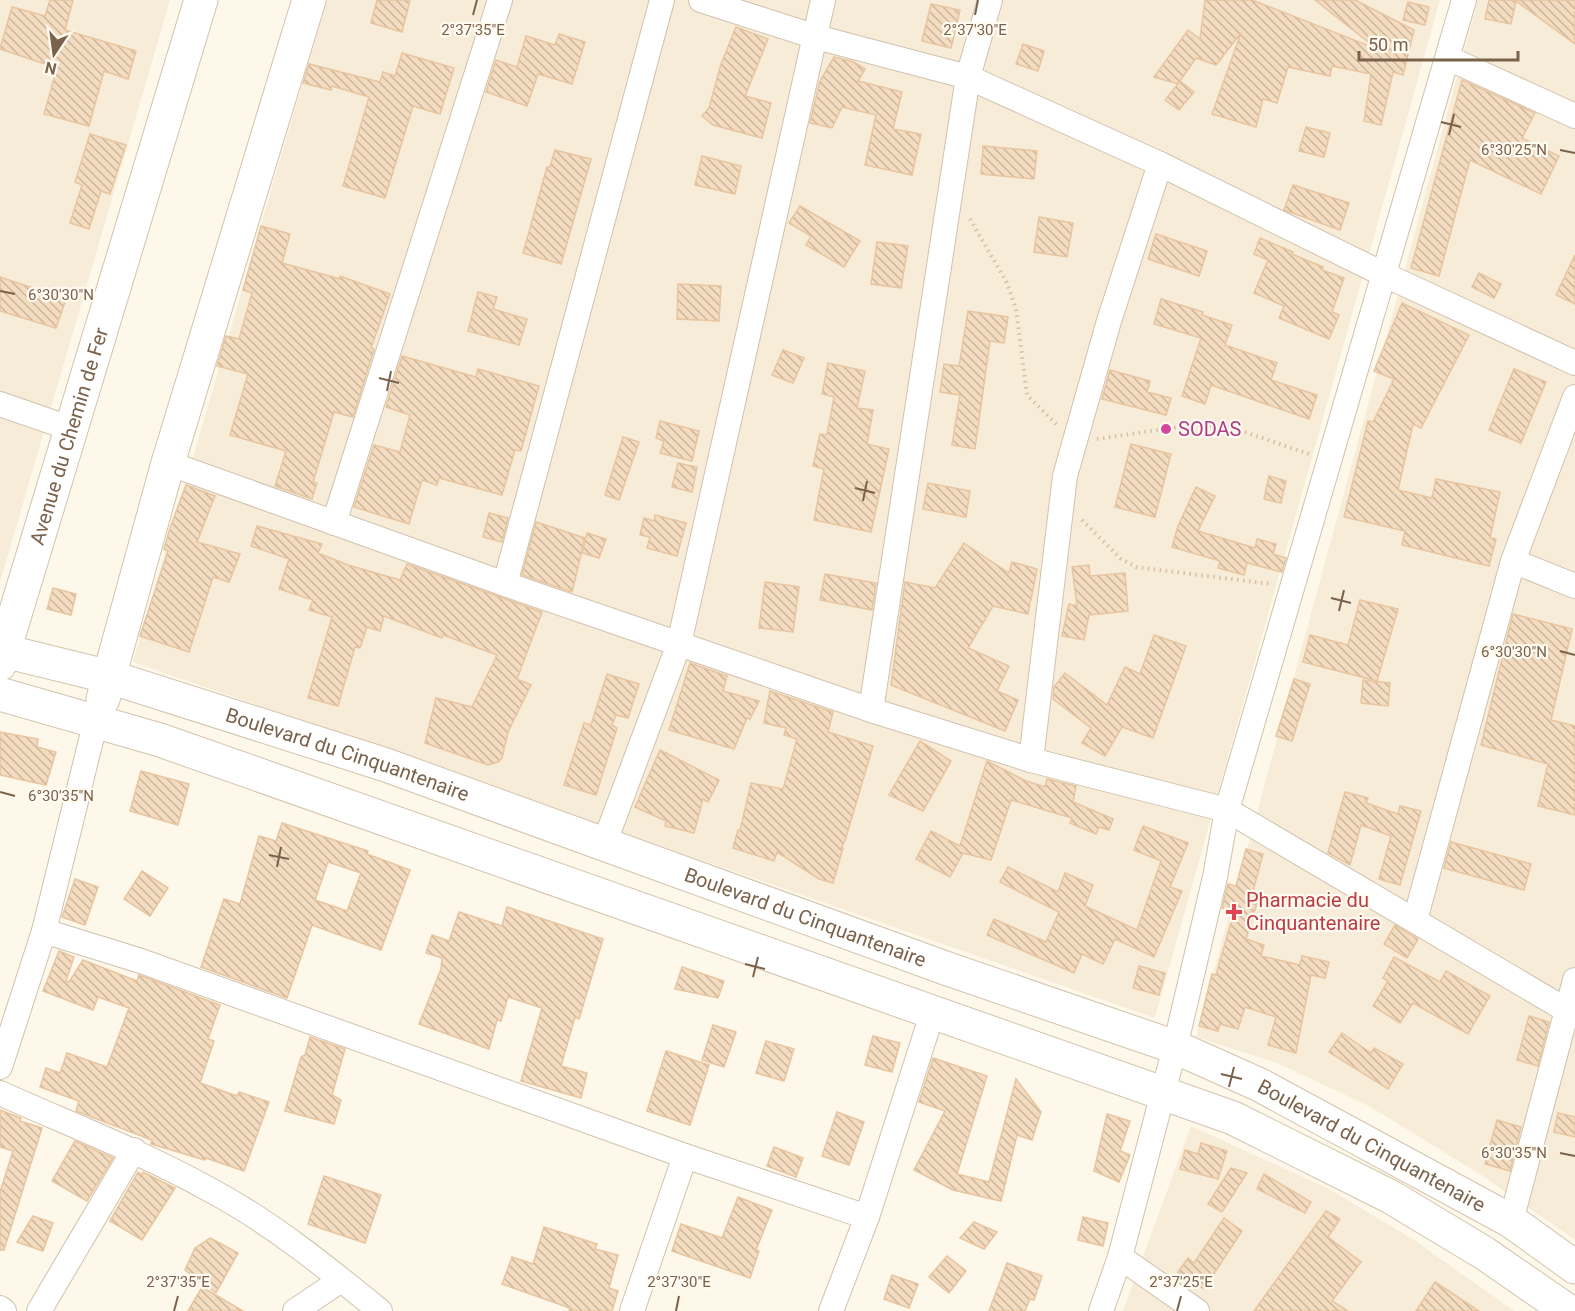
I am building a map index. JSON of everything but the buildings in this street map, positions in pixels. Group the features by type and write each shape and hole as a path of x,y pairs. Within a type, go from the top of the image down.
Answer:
{"main road":[{"name":"Avenue du Chemin de Fer","path":"1,655 72,429 201,0"},
{"path":"96,720 110,677 168,463 309,0"},
{"name":"Boulevard du Cinquantenaire","path":"1,655 110,677 386,765 948,969 1175,1047 1260,1085 1511,1221 1575,1267"},
{"name":"Boulevard du Cinquantenaire","path":"0,694 160,740 1162,1091 1233,1118 1391,1197 1484,1253 1568,1311"}],"street":[{"path":"334,523 500,0"},
{"path":"505,584 662,0"},
{"path":"701,0 816,37 968,77 1160,164 1385,275 1575,363"},
{"path":"604,844 679,644 823,0"},
{"path":"872,710 968,77 990,0"},
{"path":"1101,1311 1120,1257 1175,1047 1213,886 1227,810 1464,0"},
{"path":"1448,58 1575,116"},
{"path":"1031,760 1063,493 1074,442 1109,321 1160,164"},
{"path":"1415,920 1513,561 1575,397"},
{"path":"0,404 72,429"},
{"path":"168,463 505,584 872,710 1031,760 1227,810 1568,1011"},
{"path":"1513,561 1575,586"},
{"path":"0,1067 44,931 96,720"},
{"path":"44,931 141,961 419,1058 685,1156 867,1217"},
{"path":"1511,1221 1575,980"},
{"path":"831,1311 867,1217 933,1011"},
{"path":"0,1093 134,1150 215,1192 341,1280 380,1311"},
{"path":"39,1311 134,1150"},
{"path":"632,1311 685,1156"},
{"path":"1120,1257 1197,1311"},
{"path":"296,1311 341,1280"},
{"path":"0,1308 4,1311"}],"path":[{"path":"951,182 1007,283 1016,309 1026,395 1074,442 1192,425 1227,426 1329,461"},
{"path":"1063,493 1085,524 1121,559 1136,567 1292,586"}],"shaded area":[{"path":"0,0 170,0 0,582"},
{"path":"327,0 1440,0 1155,1018 133,662"},
{"path":"1478,0 1575,0 1575,1240 1483,1176 1369,1106 1277,1063 1196,1037"},
{"path":"1191,1126 1329,1189 1414,1240 1514,1311 1123,1311"}],"place":[{"name":"SODAS","path":"1166,429"},
{"name":"Pharmacie du Cinquantenaire","path":"1234,912"}]}
